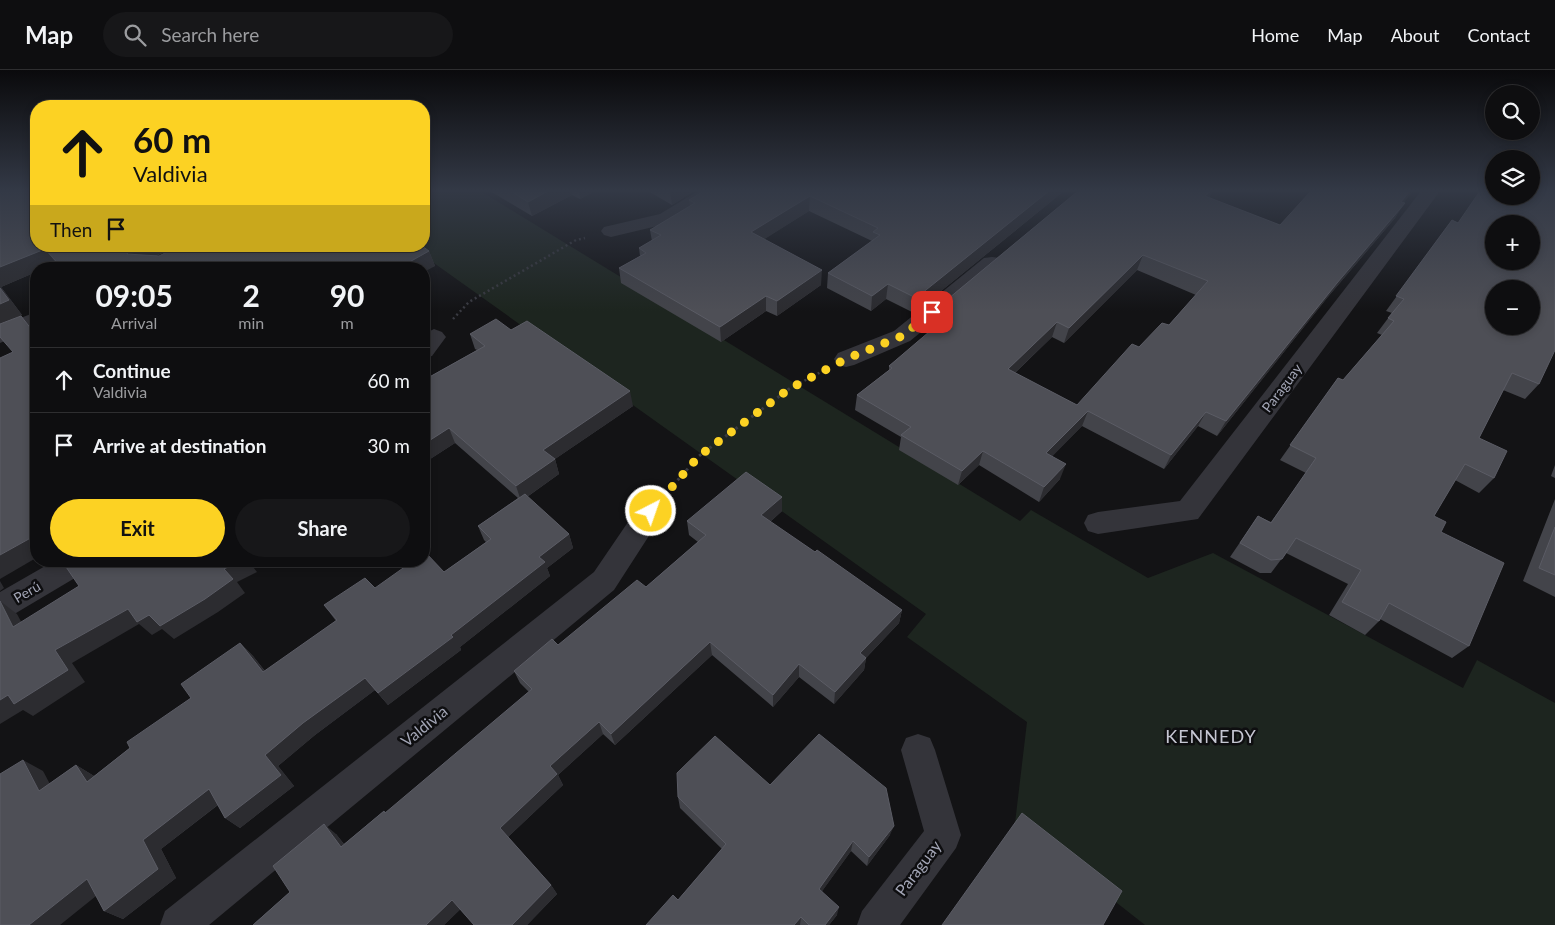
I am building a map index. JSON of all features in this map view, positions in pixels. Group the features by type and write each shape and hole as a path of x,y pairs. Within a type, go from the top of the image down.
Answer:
{"street":[{"name":"Paraguay","path":"1098,523 1188,511 1401,231"},
{"path":"846,359 902,336 1011,248"},
{"path":"0,335 30,322"},
{"name":"Valdivia","path":"179,925 604,581 651,511"},
{"name":"Perú","path":"0,607 70,567"},
{"name":"Paraguay","path":"876,925 943,835 918,750"}],"path":[{"path":"430,342 469,302 576,240 611,231"},
{"path":"651,511 699,456 789,389 846,359"}],"shaded area":[{"path":"430,231 545,231 1020,521 1031,510 1148,578 1213,553 1463,688 1477,660 1555,703 1555,925 1145,925 1015,823 1027,722 907,637 926,614 418,252 430,252"}],"building":[{"path":"0,231 30,231 30,252 38,252 0,267"},
{"path":"652,231 753,231 751,232 822,270 777,301 766,296 720,327 619,268 646,253 639,248 661,235"},
{"path":"999,231 916,298 888,284 872,296 828,273 880,235 873,232"},
{"path":"1030,231 1381,231 1226,421 1206,412 1171,455 1088,411 1046,453 1066,464 1044,487 983,451 962,471 901,435 911,427 857,395 892,368 889,366 950,314 937,308","holes":["1143,255 1208,281 1169,325 1162,323 1139,347 1132,344 1077,405 1008,369 1057,322 1069,328"]},
{"path":"1444,231 1485,231 1485,270 1540,270 1540,231 1555,231 1555,350 1539,384 1512,373 1479,438 1507,451 1494,478 1465,464 1434,516 1446,522 1441,532 1504,563 1469,646 1389,603 1379,621 1342,602 1361,570 1296,538 1282,559 1271,560 1240,543 1258,516 1271,523 1316,458 1290,445 1338,378 1343,380 1394,321 1388,318 1404,299 1396,296"},
{"path":"48,252 128,252 127,254 159,256 167,252 427,252 409,262 57,262"},
{"path":"0,288 9,300 0,304"},
{"path":"21,316 30,327 30,538 0,555 0,358 13,352 0,337 0,324"},
{"path":"496,319 511,330 527,321 630,391 543,450 555,459 516,486 449,428 430,440 430,377 485,346 470,334"},
{"path":"746,472 782,497 761,515 815,552 817,550 902,610 860,653 866,658 835,692 799,664 773,695 710,642 611,734 599,722 550,766 557,774 500,828 551,885 512,925 474,925 452,900 426,925 253,925 290,892 273,866 324,824 341,847 384,811 385,813 532,689 514,671 552,639 558,645 637,580 646,587 706,535 687,521"},
{"path":"525,494 569,534 539,557 545,562 451,635 453,637 378,693 365,678 303,723 265,755 281,775 225,818 209,789 143,840 158,869 104,911 87,879 29,925 0,925 0,774 23,760 39,791 76,765 87,782 130,748 127,742 191,698 181,684 240,643 263,672 337,620 324,605 365,578 375,588 405,567 430,567 430,557 444,572 491,539 478,526"},
{"path":"1555,527 1555,575 1539,568"},
{"path":"66,567 228,567 224,569 233,579 205,599 160,626 149,615 137,622 128,609 55,650 68,670 14,704 8,695 0,700 0,601 13,627 79,586"},
{"path":"819,734 886,788 894,826 869,857 853,841 819,889 839,907 825,925 809,925 801,917 794,925 646,925 673,895 678,900 726,844 678,797 677,773 715,736 770,785"},
{"path":"1022,813 1122,891 1103,925 942,925"}],"district":[{"name":"KENNEDY","path":"1211,737"}],"route":[{"path":"651,511 699,456 789,389 846,359 902,336 932,312"}]}
